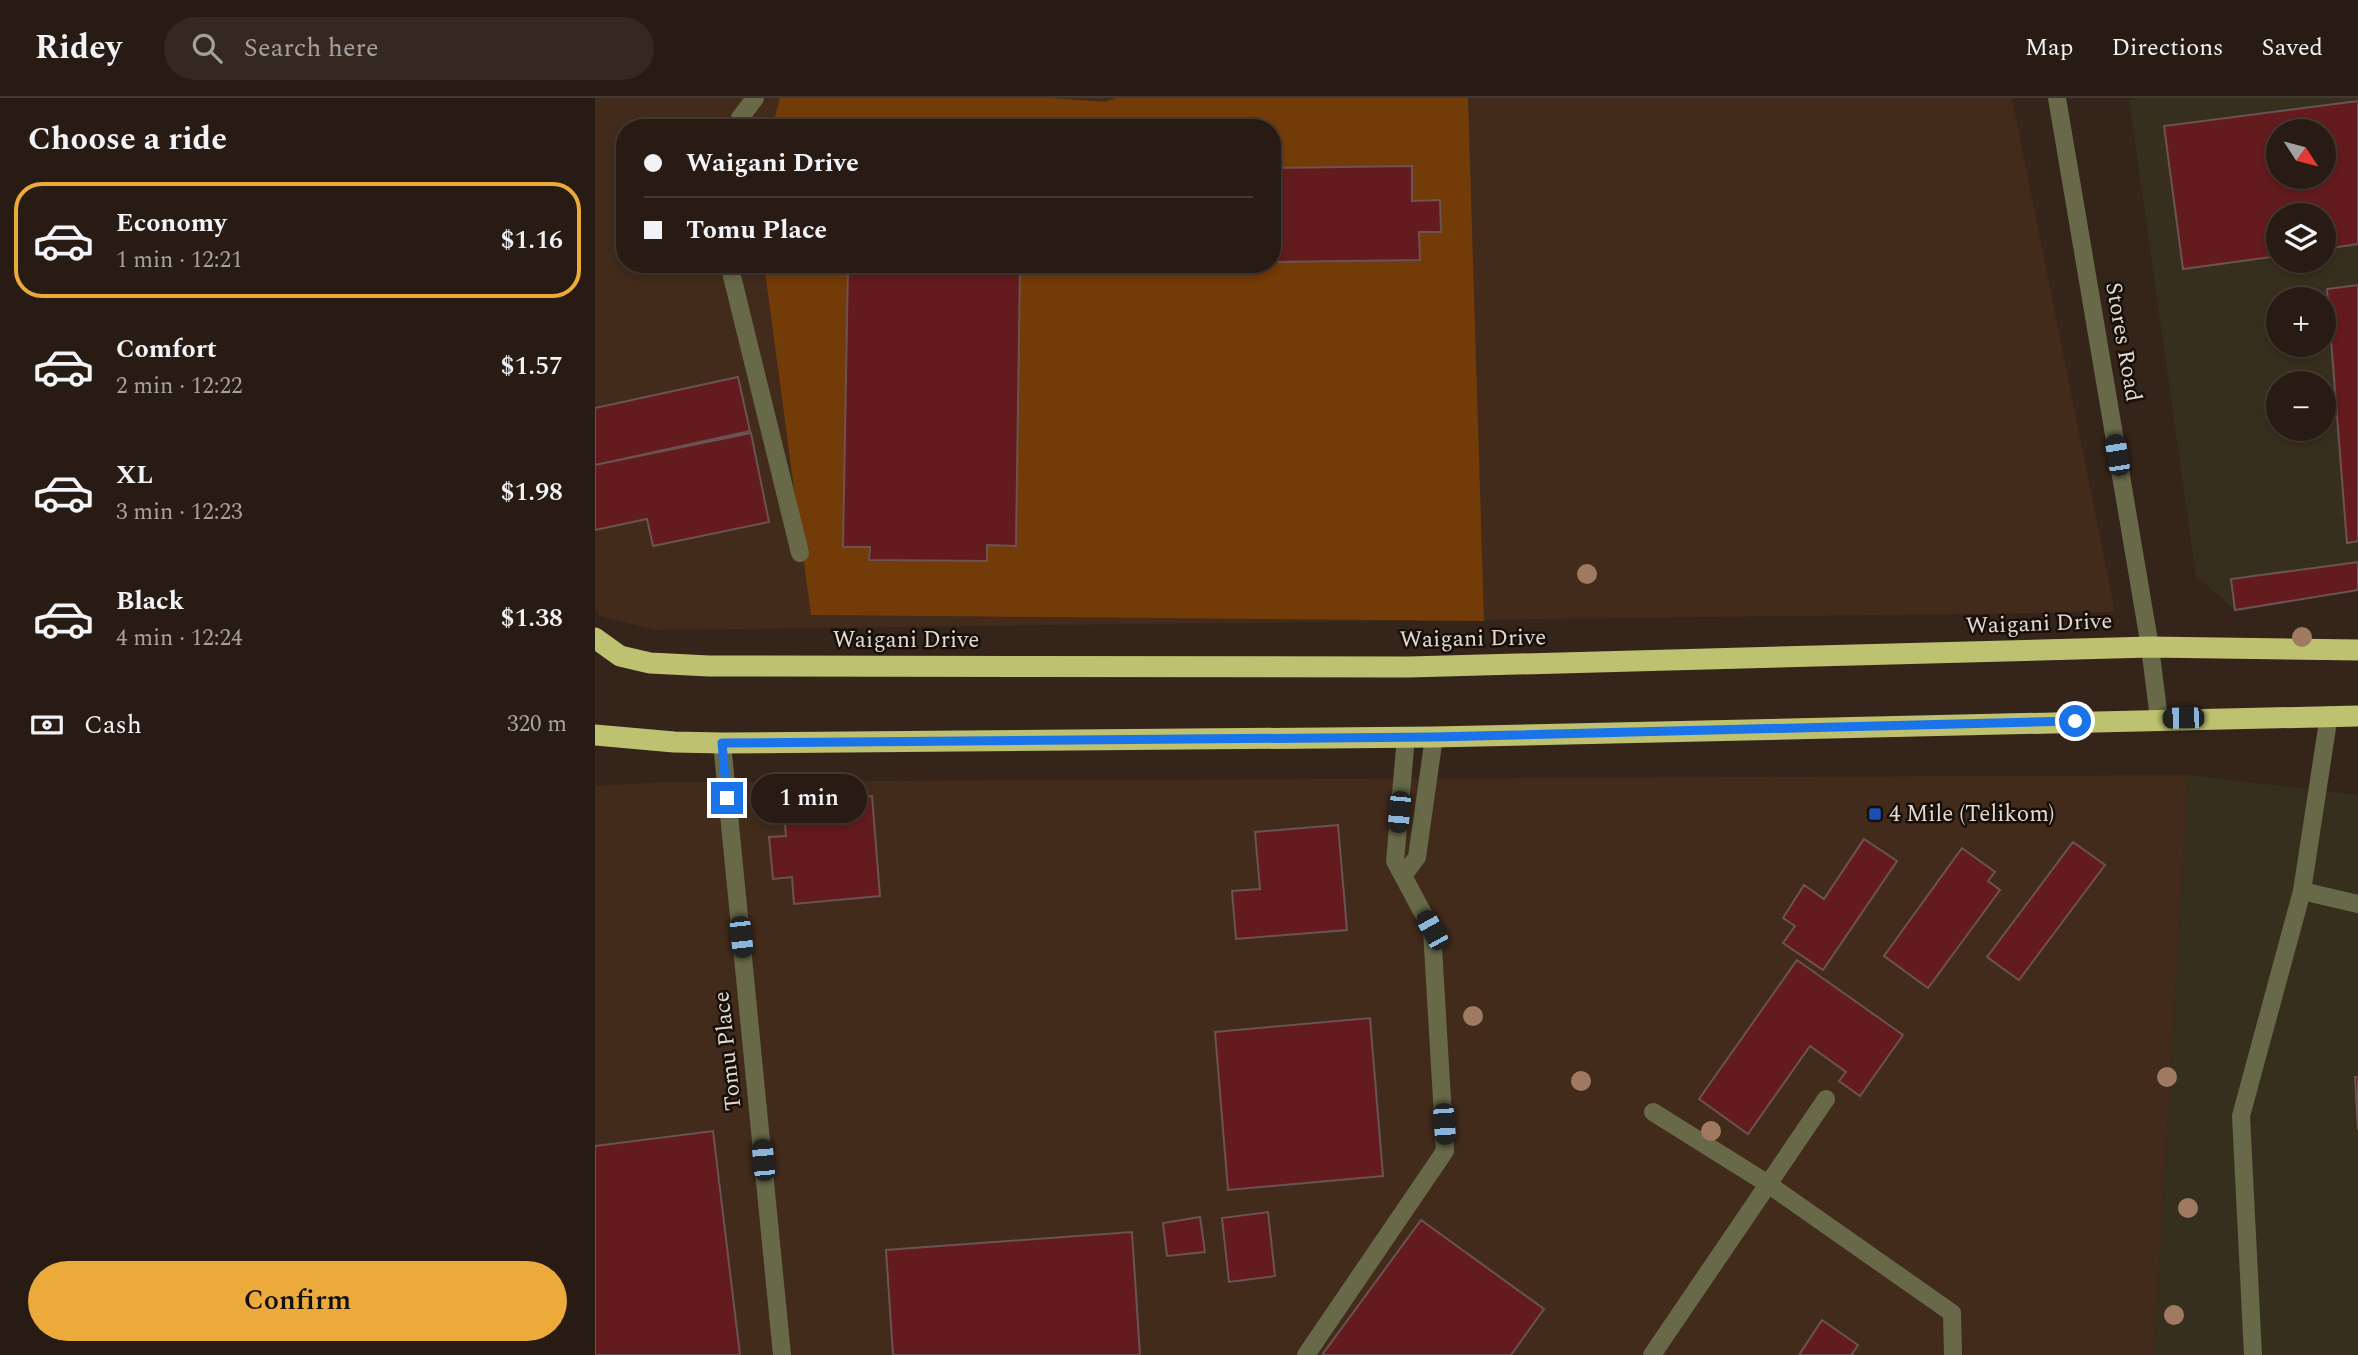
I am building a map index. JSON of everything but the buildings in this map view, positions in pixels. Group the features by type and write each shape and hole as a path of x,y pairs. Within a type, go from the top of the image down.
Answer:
{"highway":[{"name":"Waigani Drive","path":"595,638 620,656 650,663 709,666 1409,667 2150,647 2358,650"},
{"path":"595,734 674,742 722,743 1434,737 2358,716"}],"street":[{"path":"740,119 755,98"},
{"name":"Stores Road","path":"2057,98 2150,647 2159,719"},
{"path":"731,273 800,553"},
{"path":"2253,1355 2241,1116 2302,891 2329,715"},
{"path":"1306,1355 1445,1151 1432,930 1395,862 1406,737"},
{"path":"1403,876 1417,857 1434,737"},
{"name":"Tomu Place","path":"722,743 782,1355"},
{"path":"2302,891 2358,905"},
{"path":"1651,1355 1826,1099"},
{"path":"1653,1112 1767,1184 1952,1313 1953,1355"}],"shaded area":[{"path":"595,98 2012,98 2115,612 656,630 600,616 595,610"},
{"path":"780,98 1051,98 1105,102 1116,98 1468,98 1484,621 811,615 765,273 1281,273 1281,119 774,119"},
{"path":"2358,98 2358,590 2235,610 2196,576 2129,100"},
{"path":"2188,775 2358,795 2358,1355 2154,1355"},
{"path":"2188,775 2154,1355 595,1355 595,786 661,782"}],"place":[{"name":"4 Mile (Telikom)","path":"1875,814"}],"route":[{"path":"727,798 722,743 1434,737 2075,721"}]}
